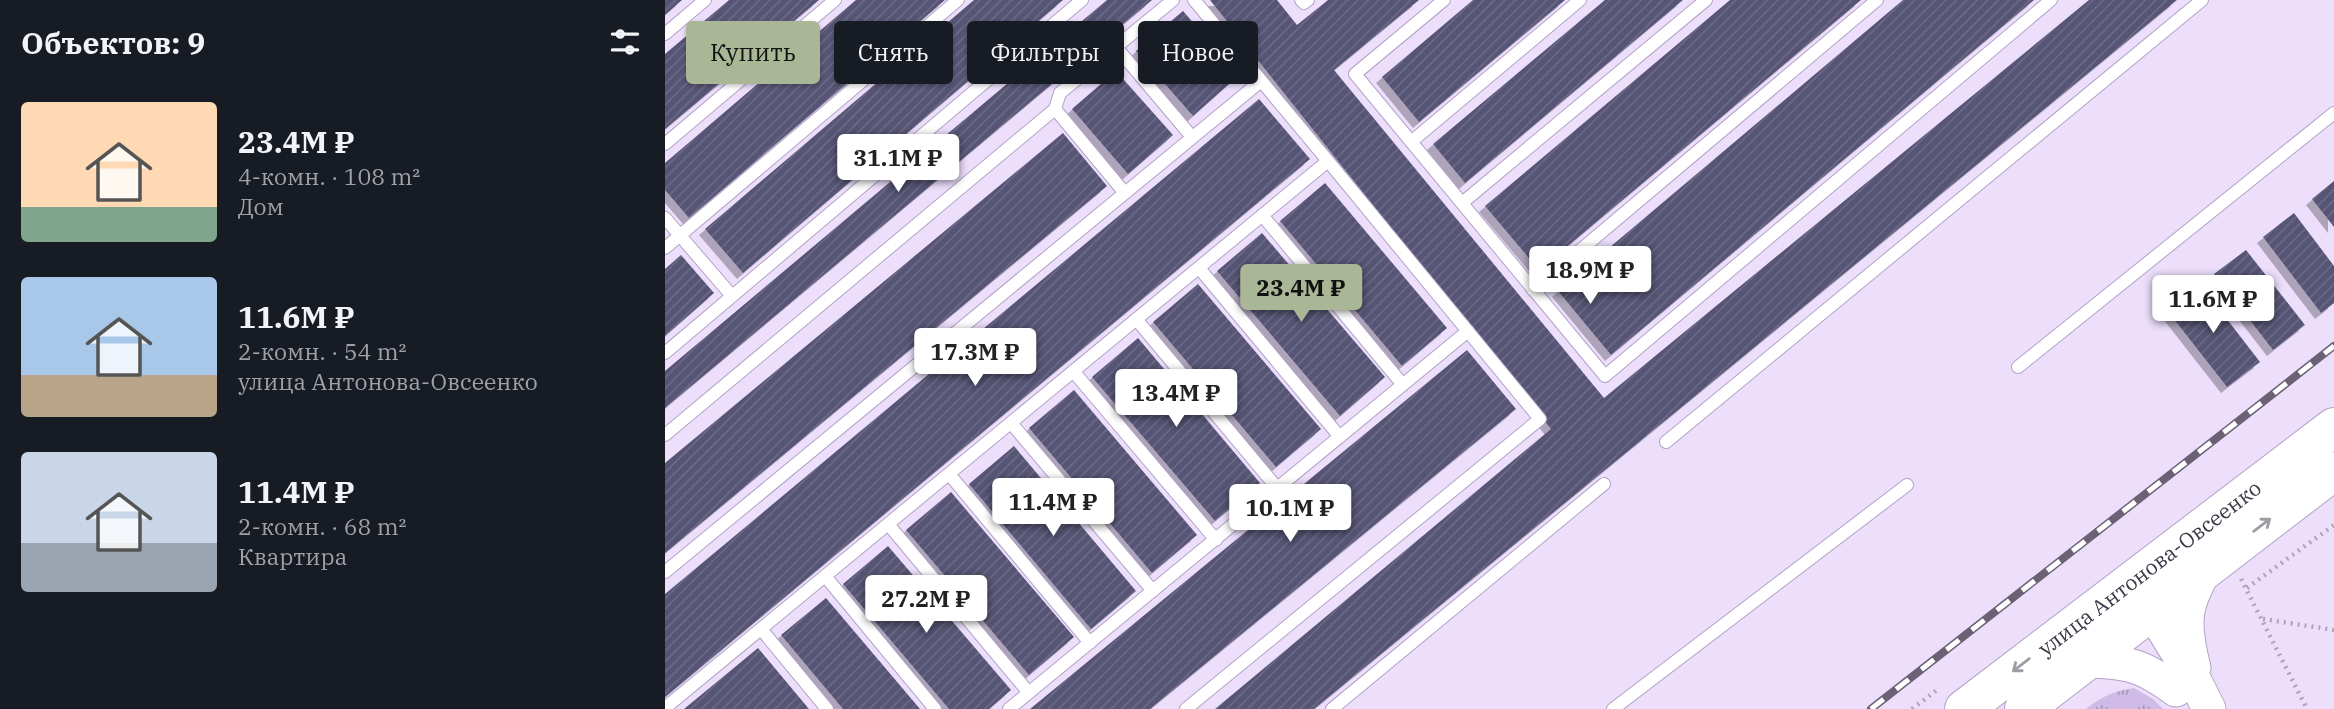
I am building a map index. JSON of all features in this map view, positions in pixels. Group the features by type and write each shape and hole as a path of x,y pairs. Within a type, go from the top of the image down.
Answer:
{"highway":[{"name":"улица Антонова-Овсеенко","path":"2024,709 2087,661 2138,605 2334,427"},
{"name":"улица Антонова-Овсеенко","path":"1964,709 2207,567 2334,471"}],"main road":[{"path":"2192,699 2186,616 2196,586 2207,567"},
{"path":"2138,605 2162,666 2192,699"},
{"path":"2087,661 2119,662 2138,666 2192,699"}],"lane":[{"path":"665,34 705,0"},
{"path":"665,144 835,0"},
{"path":"665,248 958,0"},
{"path":"665,353 1082,0"},
{"path":"1124,40 1173,0"},
{"path":"1186,709 1540,419 1194,0"},
{"path":"1301,0 1304,4 1308,0"},
{"path":"1444,0 1355,74 1605,376 2051,0"},
{"path":"1411,142 1580,0"},
{"path":"1462,203 1706,0"},
{"path":"1533,290 1877,0"},
{"path":"1667,442 2202,0"},
{"path":"1124,56 1192,137"},
{"path":"665,572 1261,81"},
{"path":"665,436 1055,109 1060,93 1071,84"},
{"path":"1055,109 1124,192"},
{"path":"2018,367 2334,113"},
{"path":"665,708 1328,160"},
{"path":"1262,215 1403,384"},
{"path":"665,218 732,296"},
{"path":"1199,268 1340,437"},
{"path":"1136,319 1278,489"},
{"path":"1009,709 1468,331"},
{"path":"1073,371 1216,540"},
{"path":"1011,423 1153,591"},
{"path":"949,474 1090,643"},
{"path":"1332,709 1604,485"},
{"path":"1613,709 1907,485"},
{"path":"888,524 1029,693"},
{"path":"825,576 935,709"},
{"path":"761,629 827,709"}],"path":[{"path":"2307,709 2247,588 2334,525"},
{"path":"2262,619 2334,630"}],"green space":[{"path":"2134,688 2153,699 2163,709 2086,709 2109,695"}],"building":[{"path":"665,0 682,0 665,15"},
{"path":"729,0 819,0 794,21 704,21"},
{"path":"856,0 945,0 920,21 834,21 834,84 846,84 689,218 665,190 665,163 758,84 820,84 820,31"},
{"path":"974,0 1063,0 1038,21 967,21 967,82 743,273 705,229 875,84 953,84 953,21 949,21"},
{"path":"1107,0 1152,0 1124,23 1124,21 1082,21"},
{"path":"1210,0 1277,0 1297,25 1328,0 1419,0 1334,70 1604,398 2089,0 2177,0 1314,709 1215,709 1551,429 1258,60 1258,21 1227,21"},
{"path":"1473,0 1565,0 1419,122 1382,77"},
{"path":"1605,0 1683,0 1465,183 1433,144"},
{"path":"1730,0 1861,0 1539,270 1485,206"},
{"path":"1903,0 2034,0 1611,355 1558,291"},
{"path":"1183,11 1192,21 1171,21"},
{"path":"686,36 686,84 719,84 665,129 665,54"},
{"path":"1124,80 1173,135 1128,174 1072,109 1101,84 1124,84"},
{"path":"1007,84 1052,84 665,408 665,371"},
{"path":"1165,84 1229,84 1193,116"},
{"path":"1259,99 1310,159 665,697 665,594"},
{"path":"1063,133 1107,186 665,553 665,463"},
{"path":"2334,181 2334,227 2312,199"},
{"path":"1325,183 1447,328 1402,366 1280,221"},
{"path":"2294,213 2334,266 2334,303 2321,313 2263,237"},
{"path":"1262,233 1385,377 1340,416 1217,271"},
{"path":"2246,250 2305,325 2273,350 2214,274"},
{"path":"681,255 714,293 665,336 665,269"},
{"path":"2199,283 2260,362 2227,387 2166,309"},
{"path":"1198,284 1321,429 1276,467 1153,322"},
{"path":"1138,338 1260,483 1215,521 1092,377"},
{"path":"1467,350 1516,409 1150,709 1030,709"},
{"path":"1074,390 1197,535 1152,573 1029,428"},
{"path":"1014,446 1136,591 1091,629 969,484"},
{"path":"951,492 1074,637 1029,675 906,530"},
{"path":"888,546 1011,690 989,709 949,709 843,584"},
{"path":"826,598 920,709 843,709 781,635"},
{"path":"758,648 809,709 684,709"}],"railway":[{"path":"1871,709 2334,346"}]}
